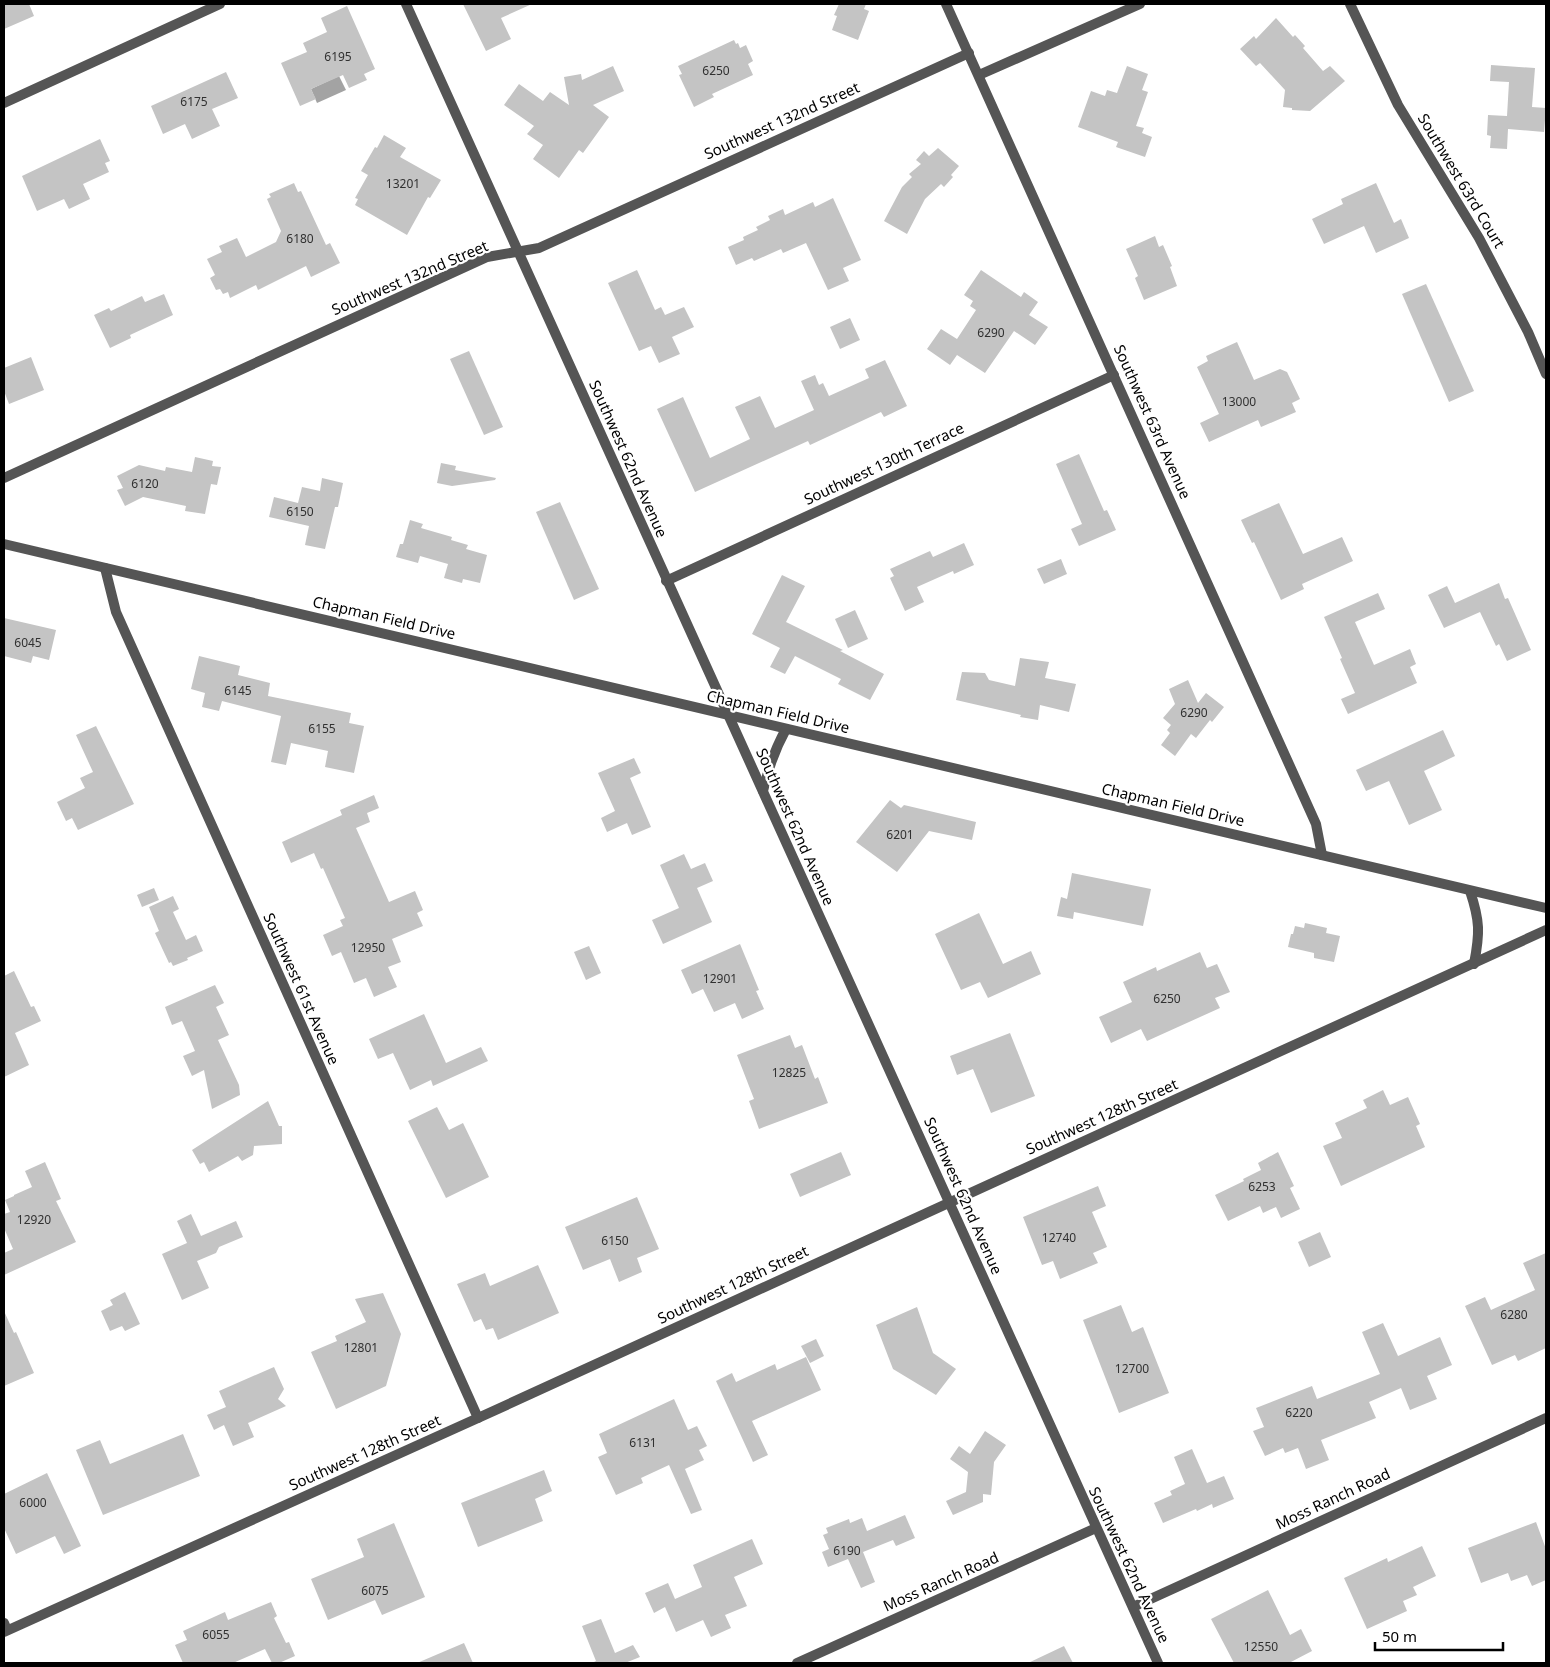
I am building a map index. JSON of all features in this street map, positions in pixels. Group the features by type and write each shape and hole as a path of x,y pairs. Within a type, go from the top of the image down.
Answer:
{"street":[{"path":"4,103 220,4"},
{"name":"Southwest 62nd Avenue","path":"406,4 1158,1663"},
{"name":"Southwest 63rd Avenue","path":"946,4 1316,824 1322,856"},
{"path":"979,75 1140,4"},
{"name":"Southwest 63rd Court","path":"1350,4 1398,106 1479,238 1525,326 1546,374"},
{"name":"Southwest 132nd Street","path":"4,478 487,257 538,248 969,53"},
{"name":"Southwest 130th Terrace","path":"666,581 1114,375"},
{"name":"Chapman Field Drive","path":"4,544 1546,908"},
{"name":"Southwest 61st Avenue","path":"105,568 116,612 478,1418"},
{"path":"763,791 771,761 786,729"},
{"path":"1470,891 1475,904 1479,933 1474,964"},
{"name":"Southwest 128th Street","path":"5,1628 478,1418 1546,930"},
{"name":"Moss Ranch Road","path":"1133,1607 1546,1418"},
{"name":"Moss Ranch Road","path":"797,1663 1096,1528"}],"shaded area":[{"path":"339,76 346,90 317,103 311,89"}],"building":[{"path":"4,4 29,4 34,16 4,29"},
{"path":"463,4 532,4 501,18 511,39 486,51"},
{"path":"839,4 866,4 864,9 869,11 858,40 832,30 837,16 834,15"},
{"path":"347,6 375,69 364,74 367,80 349,88 343,75 311,89 316,99 300,106 281,63 307,52 303,43 327,32 321,18"},
{"path":"1276,18 1293,37 1295,35 1305,46 1303,48 1323,71 1330,66 1345,81 1310,111 1292,110 1292,108 1283,107 1285,90 1260,63 1256,66 1240,49 1254,36 1256,39"},
{"path":"734,40 740,48 746,45 753,61 748,64 753,75 712,94 714,97 694,107 679,75 682,74 678,66"},
{"path":"1491,65 1535,68 1532,107 1546,108 1544,132 1508,129 1507,149 1490,148 1491,136 1487,135 1488,115 1507,116 1509,82 1490,81"},
{"path":"613,66 624,91 593,105 609,117 583,153 579,150 559,178 533,159 543,145 527,134 534,126 504,105 519,84 543,101 550,92 569,105 564,77 581,74 582,80"},
{"path":"1127,66 1148,74 1142,90 1148,92 1136,126 1144,128 1142,133 1152,137 1145,157 1116,147 1118,142 1078,127 1091,91 1105,96 1107,90 1117,93"},
{"path":"226,72 238,98 212,109 220,126 192,139 185,124 163,134 151,106"},
{"path":"384,135 406,148 400,157 441,180 430,198 428,197 407,235 355,205 358,199 355,198 368,175 361,171"},
{"path":"100,139 110,161 105,163 109,172 83,184 90,199 69,209 64,199 37,211 22,176"},
{"path":"938,148 959,166 951,175 953,177 944,187 941,184 925,199 907,234 884,221 902,187 912,177 909,174 921,164 916,160 924,151 929,156"},
{"path":"294,183 298,192 301,191 326,245 330,243 340,263 311,277 306,266 258,290 256,285 230,298 228,292 223,294 220,289 216,290 210,278 215,275 207,259 222,252 219,246 237,238 246,257 276,242 281,231 267,199 271,197 269,194"},
{"path":"1376,183 1394,223 1401,219 1409,238 1376,253 1364,226 1324,244 1312,219 1343,204 1341,199"},
{"path":"833,198 861,260 843,268 849,281 828,290 806,243 783,253 781,249 754,261 752,258 736,265 728,247 744,240 743,237 758,230 756,227 770,220 768,216 783,209 785,215 813,202 815,207"},
{"path":"1155,236 1159,247 1163,245 1172,266 1170,267 1177,286 1144,300 1135,278 1138,276 1126,249"},
{"path":"637,270 655,310 661,307 665,315 684,307 694,327 672,337 680,354 659,363 651,346 639,351 608,283"},
{"path":"981,270 1021,297 1024,292 1038,302 1029,315 1048,327 1035,345 1014,331 985,373 957,355 950,365 927,349 941,329 957,339 976,310 970,306 973,301 964,295"},
{"path":"1426,284 1474,391 1449,402 1402,294"},
{"path":"164,294 173,315 130,335 131,338 110,348 94,315 109,308 111,311 142,296 145,302"},
{"path":"850,318 860,340 840,349 830,327"},
{"path":"1237,342 1254,380 1280,369 1287,372 1300,399 1292,403 1296,412 1261,427 1258,420 1209,442 1200,423 1219,414 1197,367 1208,361 1206,356"},
{"path":"469,351 503,427 484,435 450,359"},
{"path":"31,357 44,390 9,404 4,391 4,368"},
{"path":"885,360 907,406 884,417 881,412 810,445 808,441 695,492 657,409 683,397 710,458 750,439 735,407 760,396 775,428 814,410 801,381 815,375 819,385 823,383 829,396 869,378 865,369"},
{"path":"1079,454 1104,511 1107,510 1116,530 1079,546 1071,529 1082,524 1056,464"},
{"path":"195,457 213,461 212,466 221,467 217,485 211,484 205,514 185,511 186,506 143,497 125,506 117,490 123,488 117,476 139,465 165,471 166,467 192,472"},
{"path":"441,463 456,466 455,470 496,478 495,480 452,486 437,483"},
{"path":"322,478 343,483 325,549 305,545 309,526 269,517 274,497 298,503 302,487 320,491"},
{"path":"560,502 599,589 574,600 536,512"},
{"path":"1279,503 1303,554 1342,537 1353,561 1302,584 1304,589 1281,600 1254,542 1252,543 1241,520"},
{"path":"410,520 423,524 421,528 452,537 451,540 468,545 466,549 487,555 480,583 463,579 462,583 444,578 448,564 420,556 418,563 396,557 400,544 403,544"},
{"path":"964,543 974,565 954,574 953,571 917,587 924,602 905,611 890,578 894,576 890,569 930,551 933,557"},
{"path":"1061,559 1067,574 1044,584 1037,569"},
{"path":"782,575 805,586 786,622 843,650 840,651 884,674 870,700 838,684 841,679 795,656 785,674 770,667 780,648 752,634"},
{"path":"1499,583 1505,599 1508,598 1531,650 1507,661 1499,644 1496,646 1480,612 1444,628 1428,595 1447,586 1455,603"},
{"path":"1378,593 1385,609 1355,622 1374,665 1410,649 1416,664 1410,667 1417,683 1348,714 1341,699 1355,693 1324,617"},
{"path":"855,610 868,639 848,648 835,619"},
{"path":"4,618 56,630 49,660 33,656 31,663 4,656"},
{"path":"199,656 240,666 238,675 270,683 268,696 351,713 349,723 364,726 354,773 325,767 328,751 291,743 286,765 271,762 281,716 222,701 219,711 202,707 205,693 191,689"},
{"path":"1020,658 1049,662 1045,678 1076,684 1069,712 1040,705 1038,720 956,700 962,672 985,673 989,680 1015,686"},
{"path":"1188,680 1198,703 1206,693 1224,707 1212,722 1210,720 1196,738 1191,734 1175,756 1161,745 1170,733 1167,730 1171,725 1163,718 1175,704 1169,689"},
{"path":"96,726 134,804 78,830 72,818 66,821 57,802 85,788 80,778 93,772 76,735"},
{"path":"1443,730 1455,756 1424,771 1442,810 1409,825 1389,781 1366,791 1356,770"},
{"path":"634,758 641,773 630,778 651,827 632,835 627,823 607,832 601,818 615,811 598,773"},
{"path":"374,795 379,808 367,813 370,822 356,828 389,902 415,891 423,910 417,913 423,926 392,939 401,962 388,967 397,987 374,997 366,978 354,983 341,952 332,956 323,935 343,926 340,920 345,918 323,868 321,869 314,853 291,863 282,842 342,815 340,810"},
{"path":"890,800 901,808 904,805 976,822 972,840 929,831 897,872 856,842"},
{"path":"684,854 691,869 705,863 713,881 697,888 712,922 663,944 652,920 679,908 660,865"},
{"path":"1072,873 1151,889 1143,926 1074,912 1073,919 1057,916 1061,897 1067,899"},
{"path":"154,888 159,900 142,907 137,895"},
{"path":"173,896 179,909 173,912 186,940 196,935 203,951 173,966 171,962 169,963 155,933 159,931 149,907"},
{"path":"979,913 1003,964 1031,951 1041,974 988,998 980,982 961,990 935,934"},
{"path":"1305,923 1327,928 1326,933 1340,936 1334,962 1314,958 1314,953 1288,947 1295,926 1304,928"},
{"path":"740,944 759,990 756,991 764,1009 742,1019 735,1003 714,1012 703,989 692,994 681,970"},
{"path":"589,946 601,973 586,980 574,952"},
{"path":"1200,952 1207,968 1217,964 1230,992 1215,998 1220,1008 1147,1041 1141,1029 1111,1043 1099,1017 1132,1002 1123,982 1156,967 1157,971"},
{"path":"14,971 31,1007 34,1006 41,1021 15,1033 29,1065 4,1077 4,976"},
{"path":"215,985 224,1003 216,1007 229,1035 218,1040 239,1085 240,1095 212,1109 204,1070 192,1076 183,1056 195,1051 182,1021 172,1025 165,1007"},
{"path":"424,1014 446,1063 481,1047 488,1061 433,1086 431,1080 410,1090 393,1053 378,1059 369,1039"},
{"path":"1010,1033 1035,1096 991,1113 973,1069 957,1075 950,1056"},
{"path":"790,1035 795,1048 802,1045 815,1079 818,1077 828,1103 759,1129 749,1101 754,1099 737,1055"},
{"path":"1383,1090 1390,1105 1408,1097 1420,1124 1416,1126 1425,1147 1341,1186 1323,1146 1342,1138 1335,1123 1367,1108 1363,1100"},
{"path":"268,1101 279,1126 282,1126 282,1144 254,1146 253,1155 242,1161 238,1156 209,1172 204,1162 200,1164 192,1150"},
{"path":"437,1107 449,1130 463,1123 489,1177 446,1198 408,1121"},
{"path":"841,1152 851,1175 800,1197 790,1174"},
{"path":"1278,1152 1294,1186 1290,1188 1300,1209 1281,1218 1276,1207 1263,1213 1260,1206 1228,1221 1215,1195 1244,1181 1243,1179 1261,1170 1258,1163"},
{"path":"45,1162 61,1199 56,1201 76,1242 4,1275 4,1253 13,1249 4,1228 4,1214 10,1212 5,1200 32,1187 25,1171"},
{"path":"1098,1186 1106,1206 1092,1212 1107,1247 1093,1253 1098,1263 1060,1279 1053,1261 1042,1265 1023,1217"},
{"path":"637,1197 659,1249 637,1258 642,1272 619,1282 610,1259 583,1270 565,1227"},
{"path":"191,1214 201,1236 236,1221 243,1237 219,1247 216,1253 197,1261 209,1288 182,1300 162,1254 187,1243 177,1221"},
{"path":"1320,1232 1331,1257 1309,1267 1298,1242"},
{"path":"1546,1253 1546,1348 1518,1361 1515,1355 1492,1365 1465,1306 1485,1297 1491,1310 1535,1290 1523,1263"},
{"path":"538,1265 559,1313 498,1340 493,1328 486,1330 481,1319 474,1322 457,1284 485,1273 490,1286"},
{"path":"125,1292 140,1324 125,1331 122,1326 110,1331 101,1311 113,1305 110,1300"},
{"path":"383,1293 401,1334 386,1386 336,1409 311,1352 337,1341 335,1336 366,1322 355,1299"},
{"path":"1121,1305 1132,1332 1143,1327 1169,1393 1119,1413 1083,1320"},
{"path":"917,1307 933,1353 956,1369 936,1395 893,1369 876,1325"},
{"path":"4,1311 14,1333 16,1332 34,1373 4,1386"},
{"path":"1383,1323 1398,1356 1440,1337 1452,1365 1427,1376 1437,1399 1410,1410 1401,1388 1369,1402 1376,1418 1321,1440 1329,1460 1306,1469 1298,1448 1285,1453 1283,1448 1265,1456 1253,1431 1264,1427 1256,1408 1312,1386 1317,1399 1380,1374 1362,1332"},
{"path":"816,1339 824,1356 810,1363 801,1346"},
{"path":"806,1357 821,1390 752,1421 768,1455 753,1462 716,1381 732,1373 736,1382 775,1364 777,1370"},
{"path":"274,1367 284,1389 278,1399 286,1406 248,1423 254,1437 233,1446 224,1425 214,1430 207,1415 226,1407 219,1391"},
{"path":"674,1399 688,1430 697,1426 707,1446 699,1450 704,1460 685,1469 702,1510 691,1514 669,1465 641,1478 643,1483 616,1495 598,1457 607,1453 599,1434"},
{"path":"985,1431 1006,1445 994,1462 991,1495 983,1494 983,1502 953,1515 946,1501 966,1492 968,1472 950,1459 959,1446 970,1454"},
{"path":"183,1434 200,1476 103,1515 76,1450 100,1440 110,1464"},
{"path":"1192,1449 1207,1483 1224,1476 1234,1499 1213,1508 1212,1504 1197,1511 1196,1509 1163,1523 1154,1503 1172,1495 1170,1491 1185,1484 1174,1457"},
{"path":"544,1470 552,1491 535,1499 543,1521 478,1547 461,1503"},
{"path":"47,1473 81,1546 64,1554 55,1536 16,1554 4,1528 4,1494"},
{"path":"905,1515 915,1538 896,1546 893,1540 863,1552 875,1582 861,1588 848,1559 828,1567 822,1552 829,1549 823,1535 828,1533 826,1528 849,1519 850,1523 862,1518 867,1531"},
{"path":"1536,1522 1546,1549 1546,1580 1532,1586 1527,1575 1511,1581 1508,1573 1481,1583 1468,1548"},
{"path":"394,1523 425,1597 382,1615 375,1600 328,1620 311,1579 364,1557 357,1539"},
{"path":"752,1539 763,1564 734,1577 747,1606 725,1615 731,1628 711,1637 703,1620 676,1632 665,1607 654,1613 645,1593 668,1583 675,1599 702,1587 693,1565"},
{"path":"1422,1546 1436,1576 1413,1587 1417,1595 1403,1601 1407,1611 1367,1629 1344,1578 1387,1558 1388,1562"},
{"path":"1268,1590 1290,1635 1301,1629 1312,1651 1289,1663 1234,1663 1211,1619"},
{"path":"271,1602 277,1616 274,1618 286,1643 289,1642 295,1656 279,1663 272,1663 265,1649 233,1663 183,1663 175,1645 187,1640 183,1631 225,1612 228,1620"},
{"path":"601,1619 615,1653 633,1645 640,1657 625,1663 592,1663 596,1661 582,1626"},
{"path":"464,1643 473,1663 417,1663"},
{"path":"1064,1646 1073,1663 1028,1663"}]}
